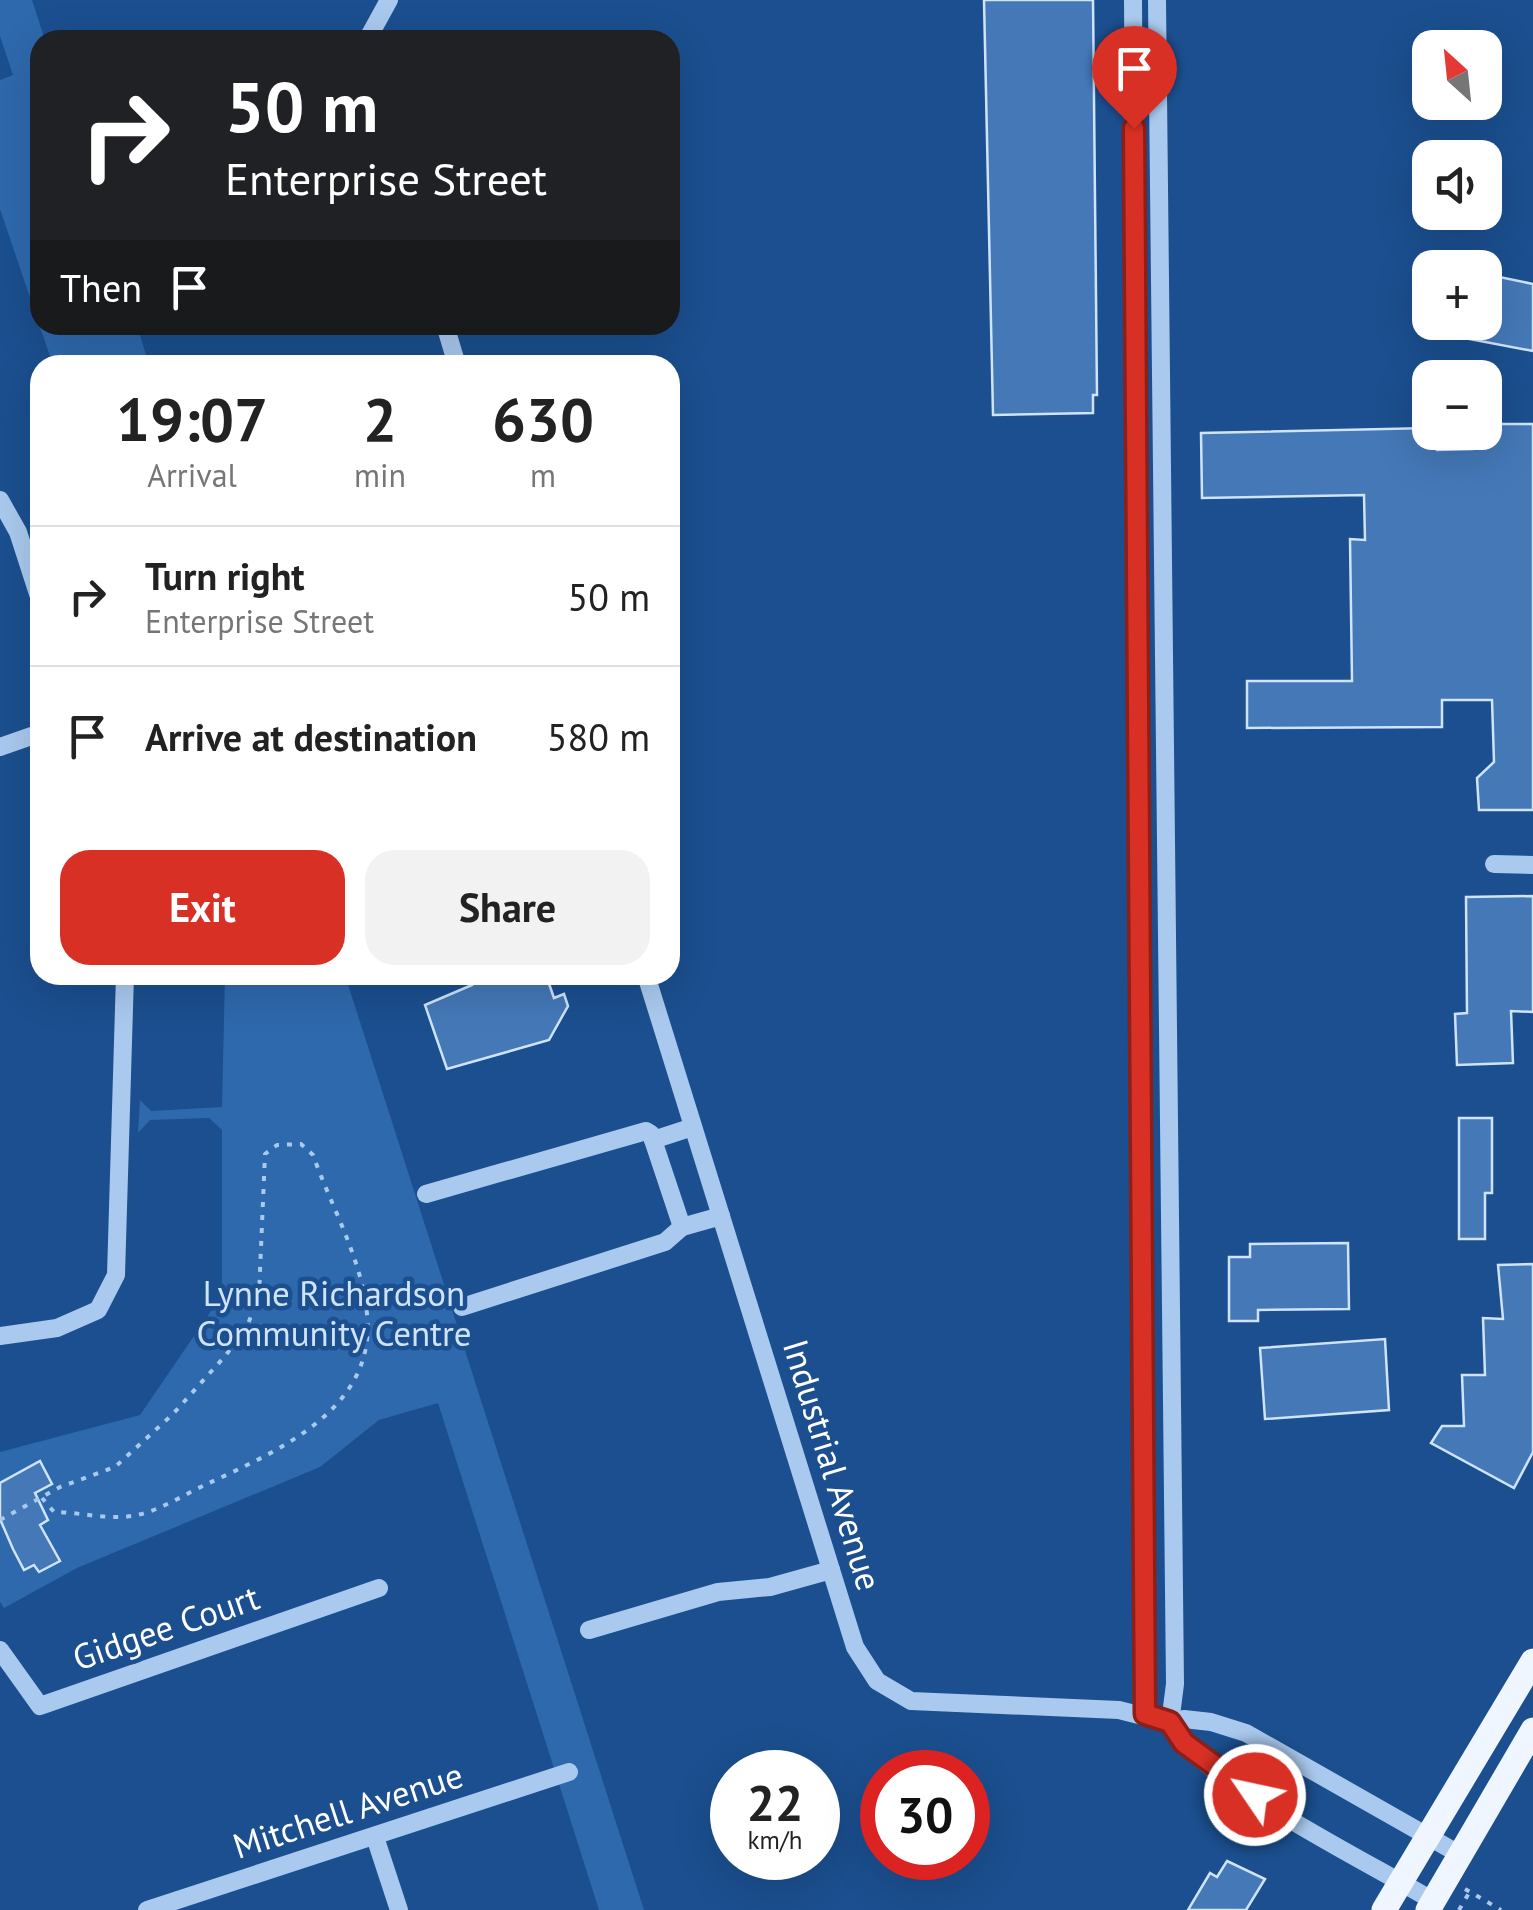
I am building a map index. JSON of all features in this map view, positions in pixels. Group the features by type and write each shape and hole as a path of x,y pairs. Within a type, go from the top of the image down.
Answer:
{"main road":[{"path":"1384,1910 1533,1661"},
{"path":"1430,1905 1533,1730"}],"street":[{"path":"372,30 389,0"},
{"path":"1133,0 1145,1714"},
{"path":"1156,0 1175,1644 1170,1722 1184,1743 1226,1778 1400,1880 1430,1905"},
{"path":"0,500 18,532 30,569"},
{"path":"0,747 30,737"},
{"path":"1494,864 1533,865"},
{"path":"0,1336 57,1328 98,1310 116,1274 125,985"},
{"name":"Industrial Avenue","path":"649,985 860,1660 900,1697 921,1702 1145,1714 1170,1722 1211,1722 1246,1733 1459,1854"},
{"path":"653,1140 693,1127"},
{"path":"426,1194 640,1130 653,1140 682,1227"},
{"path":"462,1307 665,1242 682,1227 720,1216"},
{"path":"589,1630 718,1592 770,1587 831,1570"},
{"name":"Gidgee Court","path":"0,1650 40,1706 379,1588"},
{"name":"Mitchell Avenue","path":"148,1910 569,1772"},
{"path":"375,1837 399,1910"}],"path":[{"path":"0,1520 42,1498 115,1468 173,1414 226,1355 248,1324 259,1294 265,1154 276,1145 301,1144 313,1155 355,1263 368,1316 366,1345 355,1377 310,1432 139,1515 54,1512 42,1498"},
{"path":"1459,1910 1468,1890 1501,1910"}],"green space":[{"path":"0,0 32,0 42,30 30,30 30,297 0,209 0,80 13,75 0,36"},
{"path":"43,335 140,335 146,355 50,355"},
{"name":"Lynne Richardson Community Centre","path":"225,985 348,985 644,1910 599,1910 438,1403 379,1420 320,1467 77,1568 4,1608 0,1602 0,1452 140,1415 222,1295 222,1130 209,1118 150,1120 138,1133 140,1100 151,1111 222,1107"}],"building":[{"path":"984,0 1093,0 1097,395 1093,395 1093,413 993,415"},
{"path":"1502,278 1533,284 1533,351 1475,340 1502,340"},
{"path":"1502,424 1533,424 1533,810 1479,810 1477,778 1494,762 1492,700 1442,700 1442,727 1247,728 1247,681 1352,681 1350,539 1365,540 1364,495 1202,498 1201,433 1412,428 1412,450 1502,450"},
{"path":"1533,896 1533,1012 1511,1011 1513,1063 1457,1065 1455,1014 1467,1013 1466,897"},
{"path":"472,985 549,985 554,998 564,994 568,1006 549,1040 447,1069 425,1005"},
{"path":"1459,1118 1492,1118 1492,1193 1485,1193 1485,1239 1459,1239"},
{"path":"1348,1243 1349,1309 1258,1310 1258,1321 1229,1321 1229,1257 1250,1257 1250,1244"},
{"path":"1533,1264 1533,1452 1514,1488 1431,1443 1442,1426 1464,1426 1462,1375 1485,1375 1483,1318 1503,1319 1498,1265"},
{"path":"1385,1339 1389,1410 1265,1419 1260,1348"},
{"path":"40,1461 52,1484 35,1493 48,1520 40,1525 60,1561 39,1572 34,1565 24,1570 13,1549 0,1519 0,1483"},
{"path":"1227,1861 1265,1879 1246,1910 1188,1910 1210,1873 1217,1877"}],"route":[{"path":"1134,128 1145,1714 1170,1722 1184,1743 1226,1778 1255,1795"}]}
